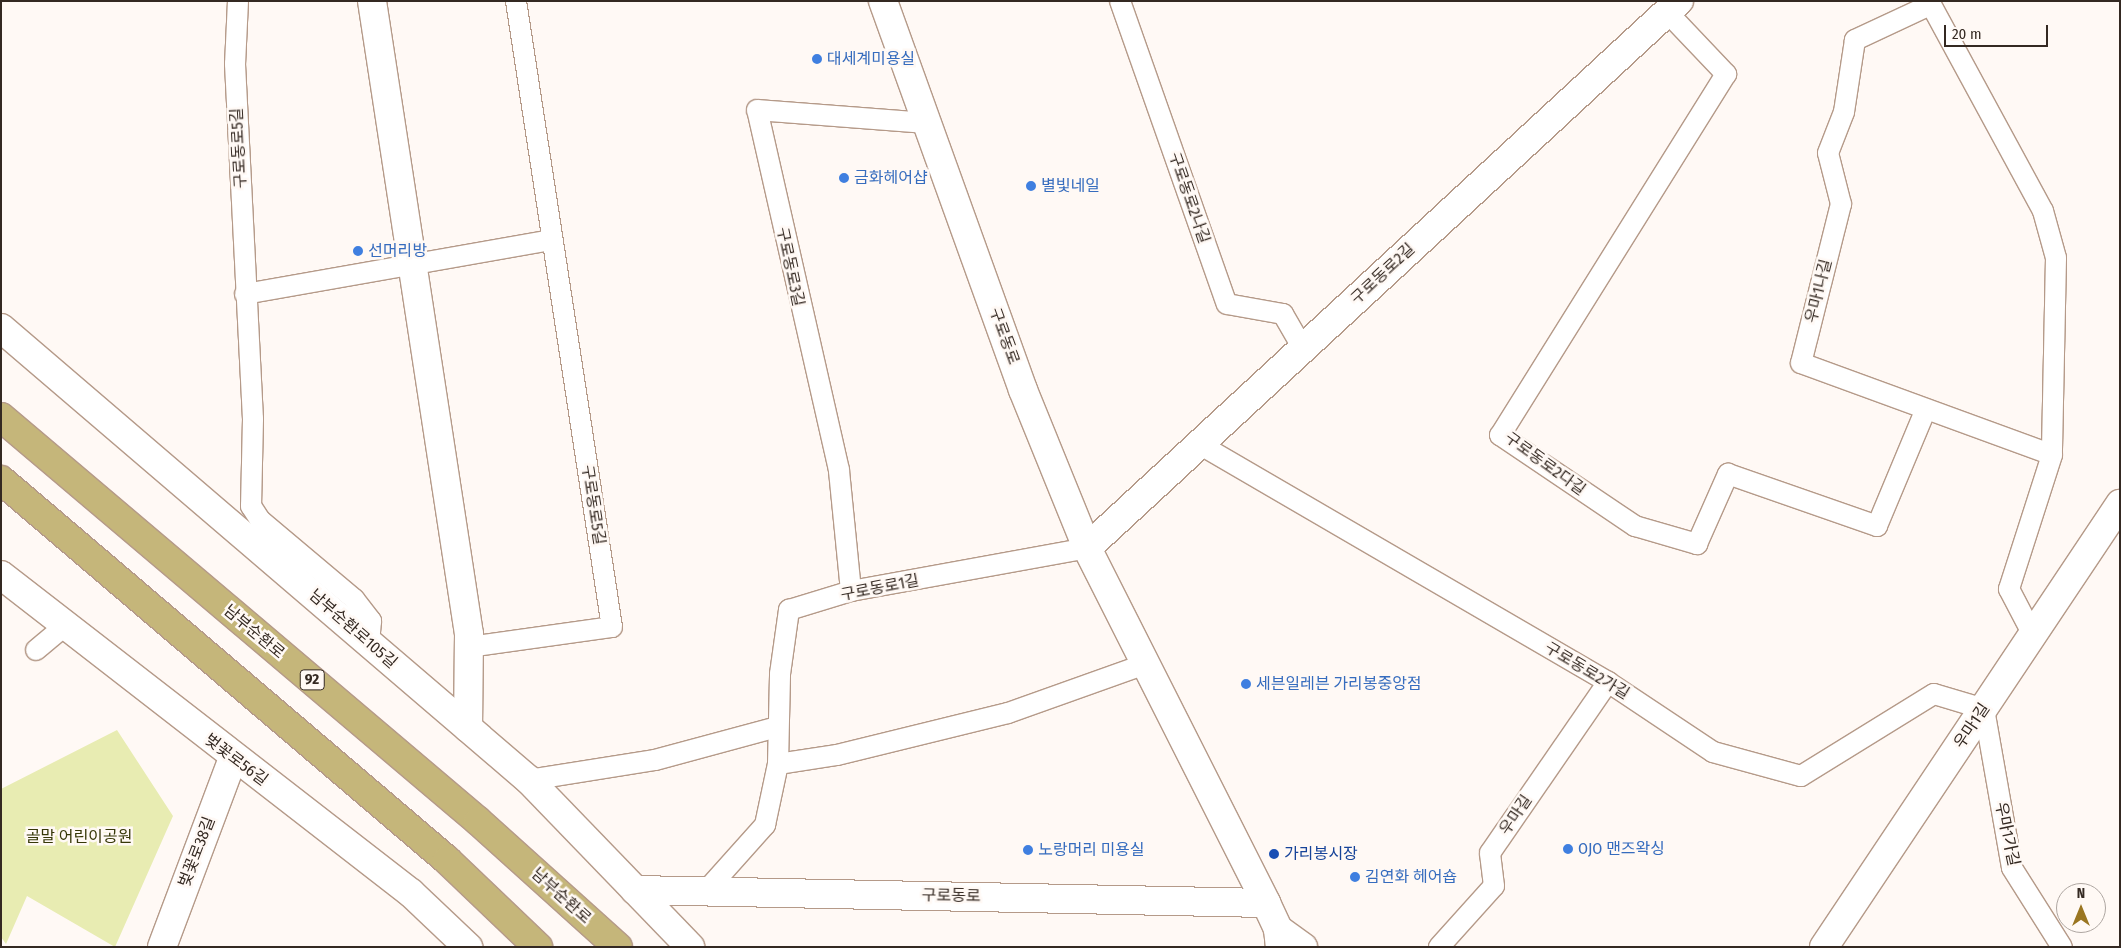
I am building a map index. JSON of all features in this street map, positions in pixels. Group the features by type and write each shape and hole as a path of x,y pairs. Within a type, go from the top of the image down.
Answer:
{"main road":[{"name":"남부순환로","path":"1,417 478,821 618,947"},
{"path":"1,480 447,860 538,947"}],"street":[{"path":"372,1 469,647 468,728"},
{"name":"구로동로","path":"883,1 1023,390 1087,548 1143,665 1266,903 1279,938"},
{"name":"구로동로2길","path":"1087,548 1673,7"},
{"name":"남부순환로105길","path":"1,328 529,780 690,947"},
{"name":"우마1길","path":"1824,947 2120,504"},
{"name":"벚꽃로56길","path":"1,574 63,627 411,893 468,947"},
{"name":"벚꽃로38길","path":"162,947 233,758"},
{"name":"구로동로","path":"636,890 1266,903"},
{"path":"1279,938 1303,947"}],"lane":[{"name":"구로동로5길","path":"238,1 235,64 245,294 253,420 251,506 260,520 354,599 371,621 369,643"},
{"name":"구로동로5길","path":"469,647 612,627 551,240 516,1"},
{"name":"구로동로2나길","path":"1120,1 1226,304 1283,314 1303,348"},
{"name":"우마1나길","path":"2033,635 2009,589 2052,454 2056,258 2043,211 1930,3 1855,40 1844,112 1828,153 1841,204 1801,363 1925,411 2052,454"},
{"name":"구로동로2다길","path":"1673,7 1726,74 1500,435 1635,526 1697,544 1728,474 1877,526 1925,411"},
{"name":"구로동로3길","path":"852,591 839,470 756,110 927,122"},
{"path":"245,294 551,240"},
{"name":"구로동로2가길","path":"1199,444 1608,682 1714,752 1801,776 1934,694 1984,709"},
{"name":"구로동로1길","path":"706,891 765,825 778,764 777,727 789,610 852,591 1087,548"},
{"path":"36,650 63,627"},
{"path":"778,764 837,756 1008,713 1143,665"},
{"name":"우마길","path":"1439,947 1494,886 1490,853 1608,682"},
{"name":"우마1가길","path":"1984,709 2012,868 2062,947"},
{"path":"529,780 655,760 777,727"}],"green space":[{"name":"골말 어린이공원","path":"117,730 173,816 115,947 27,896 6,944 1,937 1,789"}],"place":[{"name":"대세계미용실","path":"817,59"},
{"name":"금화헤어샵","path":"844,178"},
{"name":"별빛네일","path":"1031,186"},
{"name":"선머리방","path":"358,251"},
{"name":"세븐일레븐 가리봉중앙점","path":"1246,684"},
{"name":"OJO 맨즈왁싱","path":"1568,849"},
{"name":"노랑머리 미용실","path":"1028,850"},
{"name":"가리봉시장","path":"1274,854"},
{"name":"김연화 헤어숍","path":"1355,877"}]}
